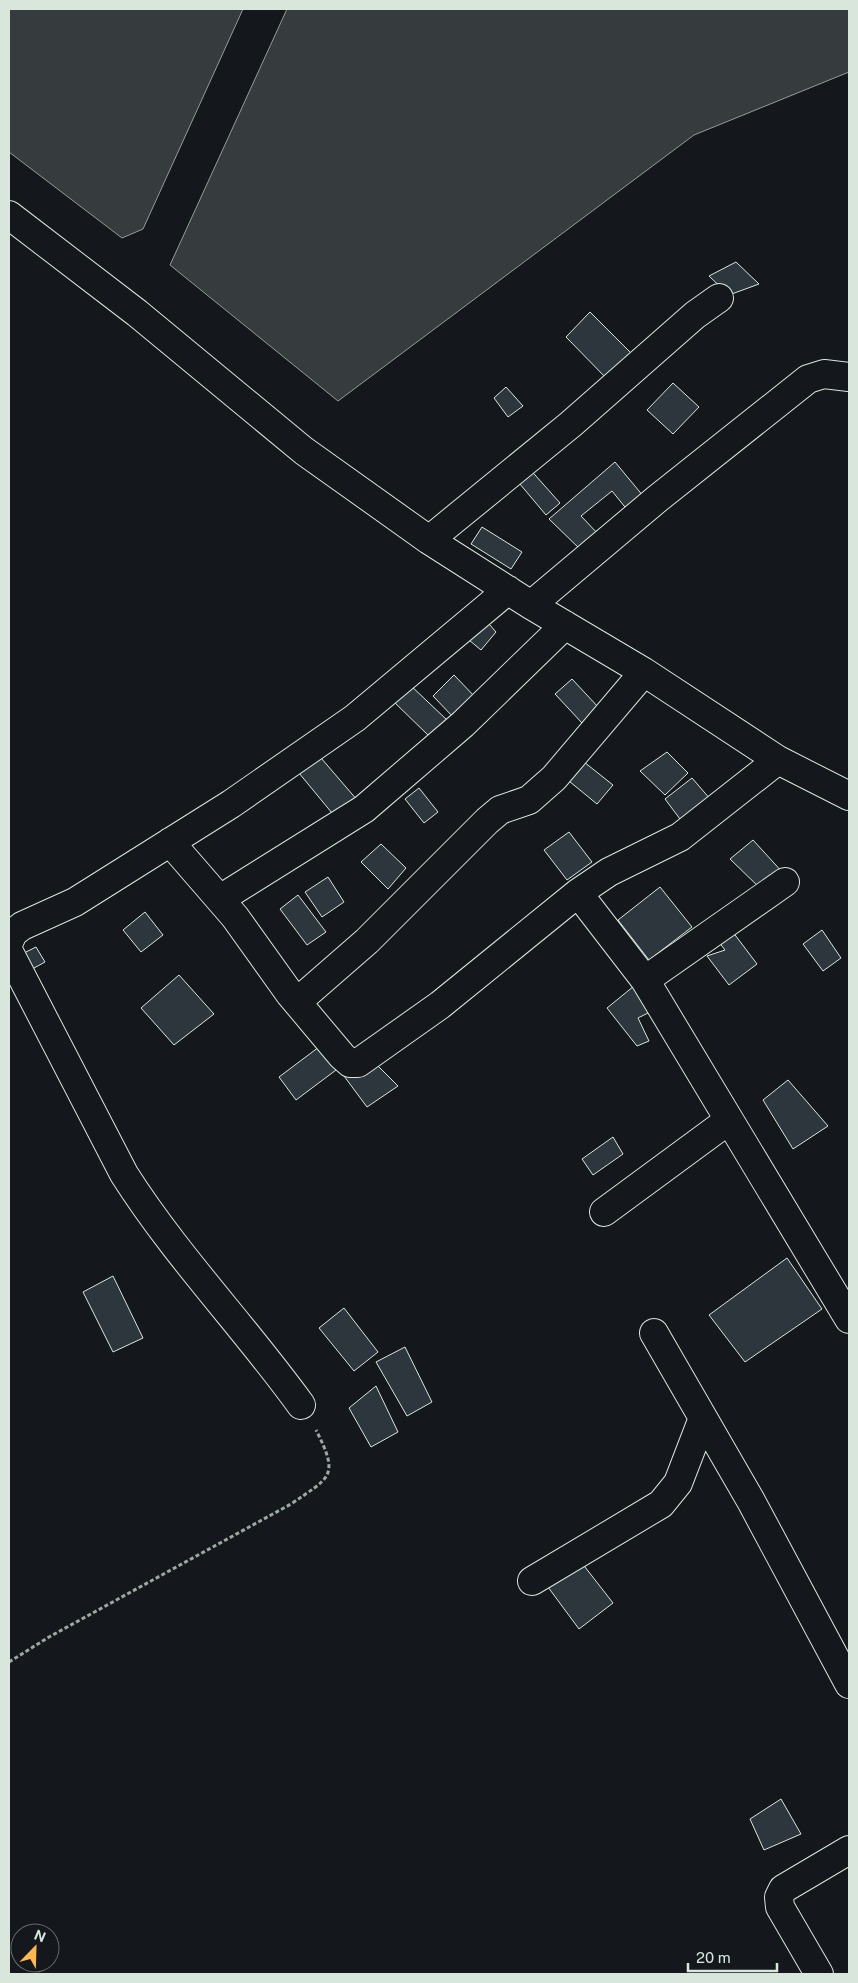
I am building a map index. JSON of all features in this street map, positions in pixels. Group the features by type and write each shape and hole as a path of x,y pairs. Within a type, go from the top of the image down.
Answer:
{"street":[{"path":"9,215 137,314 304,451 429,540 531,605 644,672 778,760 849,796"},
{"path":"429,540 571,424 695,316 719,298"},
{"path":"531,605 671,488 808,379 824,374 849,376"},
{"path":"9,942 13,933 22,926 75,902 231,804 355,718 508,590"},
{"path":"220,899 364,809 463,724 565,625"},
{"path":"297,1002 366,941 487,821 500,810 529,800 554,778 644,672"},
{"path":"170,842 235,917 297,1002 342,1056 350,1062 358,1063 440,1005 578,892 609,872 680,837 778,760"},
{"path":"645,980 785,882"},
{"path":"578,892 645,980 784,1208 849,1319"},
{"path":"9,952 128,1182 143,1204 261,1351 301,1405"},
{"path":"604,1212 729,1120"},
{"path":"654,1333 751,1502 849,1684"},
{"path":"532,1581 661,1504 678,1482 703,1418"},
{"path":"819,1974 780,1907 779,1897 783,1889 849,1850"}],"path":[{"path":"9,1662 49,1637 291,1504 324,1482 329,1473 329,1457 301,1405"}],"shaded area":[{"path":"9,9 243,9 143,229 122,238 9,152"},
{"path":"287,9 849,9 849,72 694,135 338,401 170,265"}],"building":[{"path":"736,262 759,284 729,295 709,276"},
{"path":"590,312 634,356 609,381 566,337"},
{"path":"673,383 699,407 673,434 647,410"},
{"path":"506,387 523,406 508,417 494,398"},
{"path":"615,462 644,497 629,512 612,491 581,516 600,536 582,551 549,519"},
{"path":"527,466 560,503 546,515 514,477"},
{"path":"482,527 522,552 511,569 471,544"},
{"path":"483,617 496,632 481,650 463,635"},
{"path":"454,675 476,698 455,719 433,696"},
{"path":"572,679 599,708 582,723 555,694"},
{"path":"408,683 447,720 430,737 392,700"},
{"path":"315,751 358,801 332,813 294,767"},
{"path":"667,752 688,773 665,795 640,771"},
{"path":"579,758 613,785 597,804 564,777"},
{"path":"692,778 711,800 683,823 665,799"},
{"path":"419,788 438,812 424,823 405,799"},
{"path":"569,832 592,862 567,880 544,850"},
{"path":"753,840 784,874 762,890 730,859"},
{"path":"381,844 406,868 388,889 361,862"},
{"path":"328,877 344,902 322,917 305,892"},
{"path":"660,887 692,927 649,960 618,920"},
{"path":"298,895 326,932 307,945 280,909"},
{"path":"145,912 163,935 141,952 123,930"},
{"path":"729,927 757,964 729,985 707,956 725,950 715,937"},
{"path":"822,930 841,958 823,971 803,944"},
{"path":"36,947 45,962 25,973 16,957"},
{"path":"179,975 214,1014 174,1045 141,1008"},
{"path":"634,986 654,1010 638,1018 649,1041 637,1046 607,1008"},
{"path":"319,1047 336,1070 296,1100 279,1077"},
{"path":"372,1060 398,1086 367,1107 341,1072"},
{"path":"788,1080 828,1126 793,1149 763,1100"},
{"path":"613,1137 623,1154 593,1175 582,1159"},
{"path":"787,1258 822,1309 745,1362 709,1315"},
{"path":"113,1276 143,1338 113,1352 83,1292"},
{"path":"344,1308 378,1352 354,1371 319,1328"},
{"path":"405,1347 432,1402 407,1416 376,1362"},
{"path":"376,1386 398,1432 371,1447 349,1408"},
{"path":"578,1558 613,1603 579,1629 545,1583"},
{"path":"781,1799 801,1834 764,1850 750,1819"}]}
